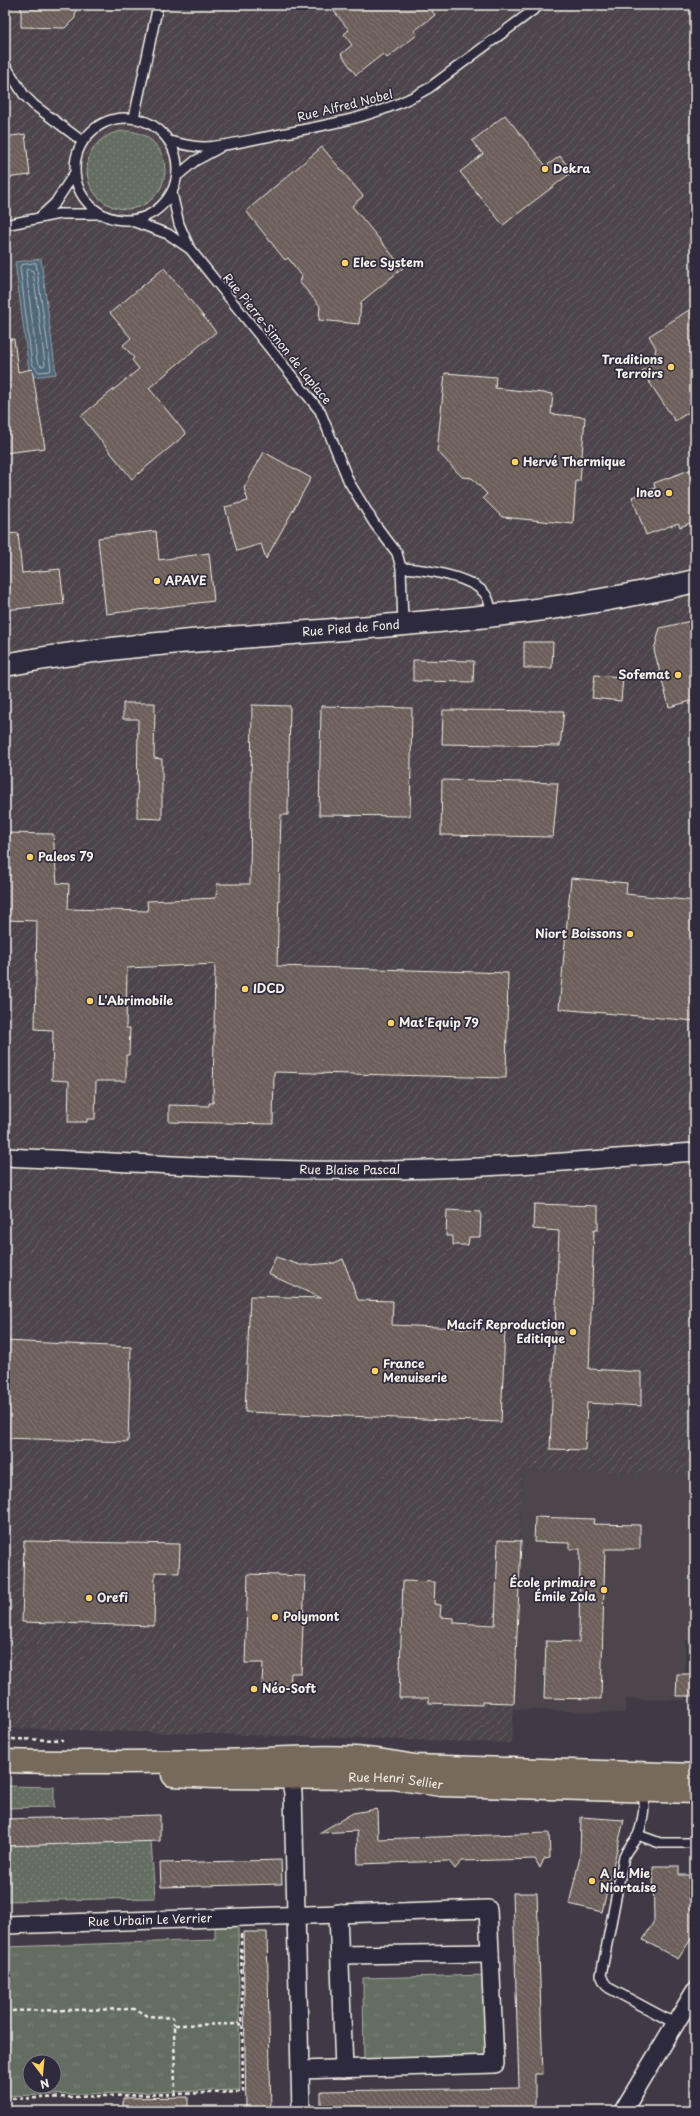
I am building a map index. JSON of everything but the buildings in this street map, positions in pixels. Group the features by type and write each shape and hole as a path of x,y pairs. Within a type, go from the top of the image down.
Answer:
{"main road":[{"name":"Rue Pied de Fond","path":"5,665 42,658 118,648 492,616 580,604 695,581"},
{"name":"Rue Henri Sellier","path":"5,1761 97,1764 219,1761 292,1757 354,1758 383,1760 415,1766 645,1782 695,1792"},
{"name":"Rue Henri Sellier","path":"97,1764 158,1774 214,1777 393,1778 441,1784 645,1782 695,1775"}],"street":[{"name":"Rue Blaise Pascal","path":"5,1157 193,1166 383,1170 519,1166 695,1152"},
{"path":"290,1777 293,1793 301,2111"},
{"name":"Rue Urbain Le Verrier","path":"5,1925 240,1916 488,1909 490,1952"},
{"path":"338,1913 344,2069"},
{"path":"300,2070 495,2064 490,1952 340,1955"},
{"path":"623,2111 695,1991"}],"lane":[{"path":"134,118 158,5"},
{"name":"Rue Alfred Nobel","path":"169,141 191,146 222,146 323,126 391,108 411,100 429,88 540,5"},
{"path":"5,65 24,95 34,105 82,141"},
{"path":"5,224 59,214 99,214 114,220 131,221 143,218 154,212 164,204 172,193 177,176 177,162 169,141 154,126 134,118 119,118 105,122 92,130 82,141 75,157 74,174 82,197 99,214"},
{"name":"Rue Alfred Nobel","path":"177,176 195,161 222,146"},
{"path":"40,217 55,203 74,174"},
{"name":"Rue Pierre-Simon de Laplace","path":"172,193 179,224 190,249 320,411 349,482 374,523 397,553 401,568 403,623"},
{"name":"Rue Pierre-Simon de Laplace","path":"131,221 168,234 190,249"},
{"path":"401,568 438,573 470,583 485,595 492,616"},
{"path":"645,1782 645,1799 638,1835 630,1844 624,1856 601,1975 609,1988 676,2024"},
{"path":"638,1835 660,1843 695,1842"}],"path":[{"path":"5,2099 243,2092 240,1916"},
{"path":"5,2011 135,2009 147,2016 173,2018 175,2094"},
{"path":"174,2025 242,2024"}],"shaded area":[{"path":"5,5 695,5 695,1474 522,1470 512,1743 5,1728"},
{"name":"École primaire Émile Zola","path":"522,1470 695,1474 695,1640 685,1640 685,1700 626,1699 625,1713 514,1709"}],"green space":[{"path":"126,131 141,134 154,142 162,155 165,170 162,185 154,198 141,206 126,209 111,206 98,198 90,185 87,170 90,155 98,142 111,134"},
{"path":"5,1786 54,1787 54,1807 5,1808"},
{"path":"151,1841 155,1898 5,1901 5,1846"},
{"path":"215,1926 238,1926 240,2090 5,2096 5,1947 215,1940"},
{"path":"488,1975 486,2057 364,2064 363,1978"}],"water":[{"path":"41,259 56,374 33,377 32,369 29,370 15,262"}],"place":[{"name":"Dekra","path":"545,169"},
{"name":"Elec System","path":"345,263"},
{"name":"Traditions Terroirs","path":"671,367"},
{"name":"Hervé Thermique","path":"515,462"},
{"name":"Ineo","path":"669,493"},
{"name":"APAVE","path":"157,581"},
{"name":"Sofemat","path":"678,675"},
{"name":"Paleos 79","path":"30,857"},
{"name":"Niort Boissons","path":"630,934"},
{"name":"IDCD","path":"245,989"},
{"name":"L'Abrimobile","path":"90,1001"},
{"name":"Mat'Equip 79","path":"391,1023"},
{"name":"Macif Reproduction Editique","path":"573,1332"},
{"name":"France Menuiserie","path":"375,1371"},
{"name":"École primaire Émile Zola","path":"604,1590"},
{"name":"Orefi","path":"89,1598"},
{"name":"Polymont","path":"275,1617"},
{"name":"Néo-Soft","path":"254,1689"},
{"name":"A la Mie Niortaise","path":"592,1881"}]}
